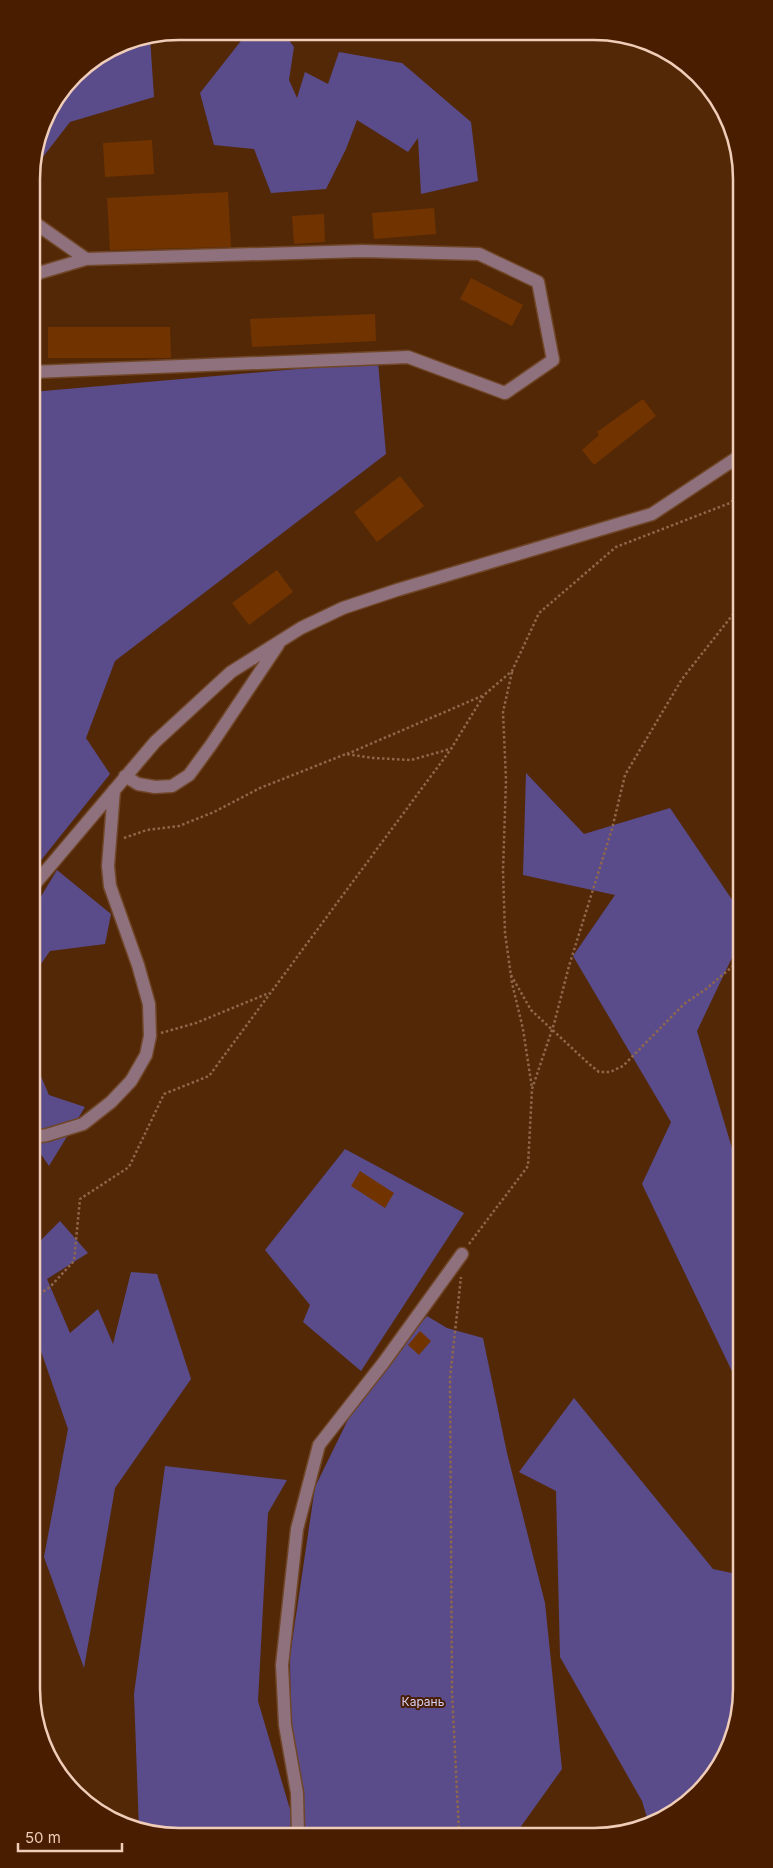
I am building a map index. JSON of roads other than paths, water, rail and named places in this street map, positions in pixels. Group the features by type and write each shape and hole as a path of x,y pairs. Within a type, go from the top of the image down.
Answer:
{"street":[{"path":"40,227 86,259"},
{"path":"40,273 86,259 362,250 479,254 538,282 553,360 505,393 408,357 40,372"},
{"path":"40,878 155,742 231,672 301,628 343,608 397,590 652,514 733,460"},
{"path":"125,776 138,784 155,787 172,786 189,775 212,745 281,641"},
{"path":"40,1137 83,1124 111,1102 132,1081 146,1055 150,1036 148,1004 138,965 110,886 108,866 114,790"},
{"path":"298,1828 297,1793 286,1725 282,1665 297,1529 319,1445 384,1362 462,1254"}],"park label":[{"name":"Карань","path":"423,1701"}]}
